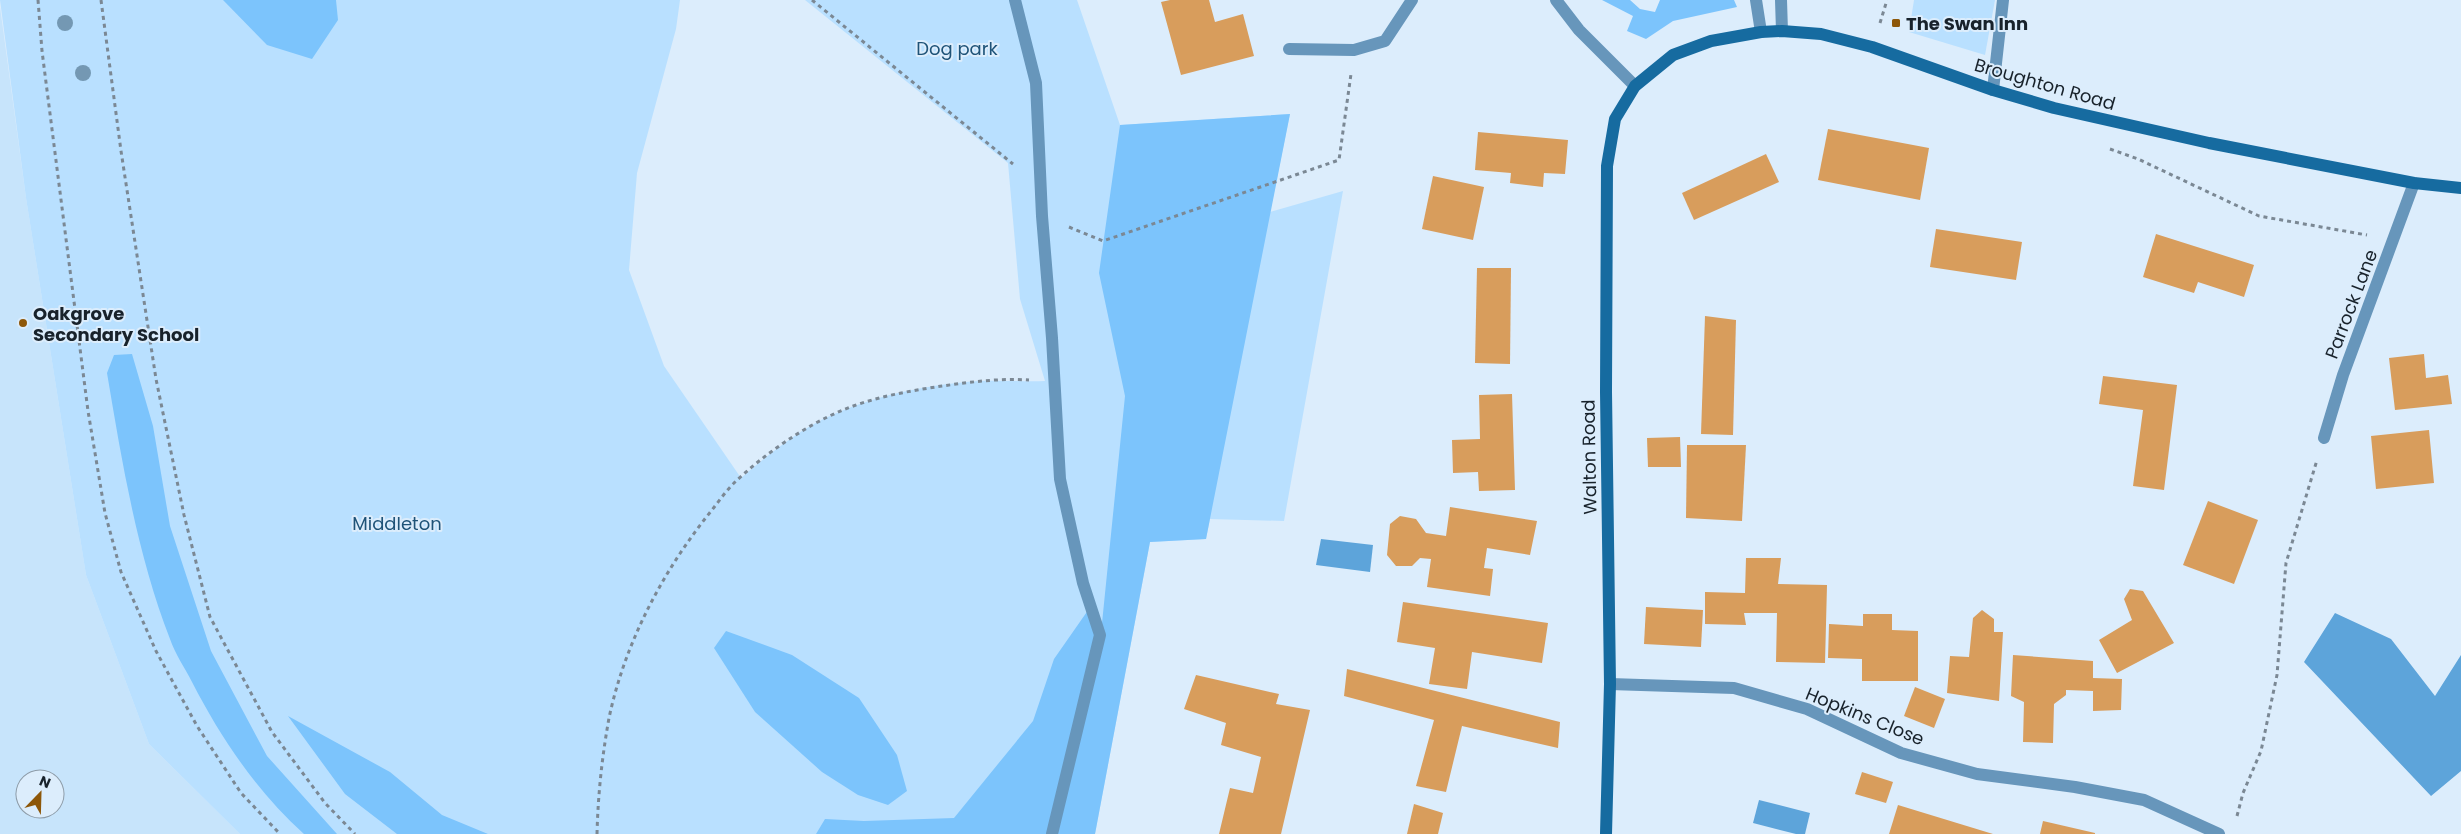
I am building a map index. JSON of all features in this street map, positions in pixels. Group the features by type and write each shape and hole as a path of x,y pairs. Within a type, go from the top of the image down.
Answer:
{"street":[{"path":"1015,0 1036,83 1042,216 1055,382 1060,479 1083,583 1100,635 1052,834"},
{"path":"1289,48 1354,50 1385,41 1412,0"},
{"path":"1556,0 1579,30 1635,86"},
{"path":"1756,0 1761,32"},
{"path":"1781,0 1782,31"},
{"path":"1994,90 2003,0"},
{"name":"Broughton Road","path":"1635,86 1673,55 1711,40 1761,32 1782,31 1821,34 1872,47 1994,90 2054,108 2209,143 2414,183 2461,188"},
{"name":"Walton Road","path":"1606,834 1610,684 1606,392 1607,166 1614,119 1635,86"},
{"name":"Parrock Lane","path":"2324,438 2343,375 2414,183"},
{"name":"Hopkins Close","path":"1610,684 1734,688 1807,709 1901,752 1978,774 2075,786 2144,800 2219,834"}],"path":[{"path":"38,0 42,51 88,411 105,513 121,572 156,651 197,726 241,793 280,834"},
{"path":"101,0 120,150 156,379 184,515 210,617 272,732 325,803 356,834"},
{"path":"812,0 1012,161 1016,169"},
{"path":"1042,216 1103,241 1339,160 1354,50"},
{"path":"2102,146 2138,159 2259,216 2394,240"},
{"path":"597,834 598,782 610,716 629,651 671,569 694,532 734,483 802,431 843,410 885,396 979,381 1023,380 1055,382"},
{"path":"2237,818 2243,793 2261,751 2277,675 2286,563 2324,438"}],"shaded area":[{"path":"223,0 336,0 338,20 312,59 267,45"},
{"path":"1602,0 1630,0 1640,9 1655,12 1660,0 1734,0 1737,7 1673,21 1646,39 1627,31 1633,16"},
{"name":"Oakgrove Secondary School","path":"0,7 26,198 86,575 149,744 240,834 0,834"},
{"path":"1290,114 1206,539 1150,542 1095,834 816,834 825,819 864,821 954,818 1033,721 1054,659 1091,606 1101,633 1125,396 1099,273 1120,125"},
{"path":"132,354 153,426 170,526 211,651 267,756 337,834 304,834 270,800 241,763 215,724 172,645 148,574 132,508 107,373 114,355"},
{"path":"1321,539 1373,545 1370,572 1316,565"},
{"path":"2335,613 2391,639 2435,696 2461,655 2461,771 2431,796 2304,662"},
{"path":"726,631 792,655 859,698 897,755 907,791 888,805 858,795 822,772 755,712 714,648"},
{"path":"288,716 390,772 442,815 488,834 397,834 345,794"},
{"path":"1759,800 1810,813 1805,834 1796,834 1753,823"}],"green space":[{"name":"Middleton","path":"0,0 680,0 676,29 637,173 629,270 664,366 741,478 802,431 843,410 865,402 911,390 957,383 1045,381 1020,299 1008,163 805,0 1077,0 1120,125 1290,114 1270,212 1343,191 1284,521 1210,519 1206,539 1150,542 1095,834 240,834 149,744 86,575 26,198"},
{"path":"1914,0 1995,0 1985,55 1909,32"}],"building":[{"path":"1170,0 1209,0 1215,22 1243,14 1254,56 1181,75 1161,2"},
{"path":"1828,129 1929,148 1920,200 1818,180"},
{"path":"1478,132 1568,140 1565,174 1544,173 1543,187 1510,183 1511,173 1475,170"},
{"path":"1766,154 1779,182 1694,220 1682,193"},
{"path":"1433,176 1484,187 1473,240 1422,229"},
{"path":"1936,229 2022,242 2016,280 1930,267"},
{"path":"2156,234 2254,265 2244,297 2198,282 2194,293 2143,277"},
{"path":"1477,268 1511,268 1510,364 1475,363"},
{"path":"1705,316 1736,320 1733,435 1701,434"},
{"path":"2424,354 2426,378 2448,375 2452,404 2395,410 2389,358"},
{"path":"2103,376 2177,385 2164,490 2133,486 2143,410 2099,404"},
{"path":"1512,394 1515,490 1479,491 1478,472 1453,473 1452,440 1480,439 1479,395"},
{"path":"2429,430 2434,483 2376,489 2371,436"},
{"path":"1680,437 1681,467 1648,467 1647,438"},
{"path":"1687,445 1746,445 1742,521 1686,518"},
{"path":"2208,501 2258,520 2234,584 2183,565"},
{"path":"1450,507 1537,521 1530,555 1487,548 1484,568 1493,569 1490,596 1427,587 1431,559 1420,558 1412,566 1396,566 1387,555 1390,524 1400,516 1416,519 1426,533 1446,536"},
{"path":"1746,558 1781,558 1778,584 1827,585 1825,663 1776,662 1777,613 1744,613 1746,625 1705,624 1705,592 1745,593"},
{"path":"2130,589 2143,591 2174,643 2117,673 2099,640 2132,620 2124,599"},
{"path":"1403,602 1548,623 1542,663 1472,652 1467,689 1429,684 1435,648 1397,642"},
{"path":"1646,607 1703,610 1701,647 1644,644"},
{"path":"1982,610 1994,619 1994,632 2003,632 1999,701 1947,693 1950,656 1969,657 1973,618"},
{"path":"1863,614 1892,614 1892,630 1918,631 1918,681 1862,681 1862,659 1828,658 1829,624 1863,626"},
{"path":"2013,655 2093,661 2093,678 2122,679 2121,710 2093,711 2093,691 2066,690 2066,695 2054,704 2053,743 2023,742 2024,702 2011,696"},
{"path":"1347,669 1560,722 1558,748 1462,726 1446,792 1416,786 1434,720 1344,696"},
{"path":"1196,675 1279,694 1276,704 1310,710 1281,834 1219,834 1230,788 1253,793 1261,757 1221,745 1226,723 1184,709"},
{"path":"1915,687 1945,699 1934,728 1904,716"},
{"path":"1862,772 1893,782 1886,803 1855,794"},
{"path":"1414,804 1443,813 1438,834 1407,834"},
{"path":"1898,805 1993,834 1889,834"},
{"path":"2043,821 2095,833 2095,834 2040,834"}],"place":[{"name":"The Swan Inn","path":"1896,23"},
{"name":"Oakgrove Secondary School","path":"23,323"}],"park label":[{"name":"Dog park","path":"957,48"}]}
